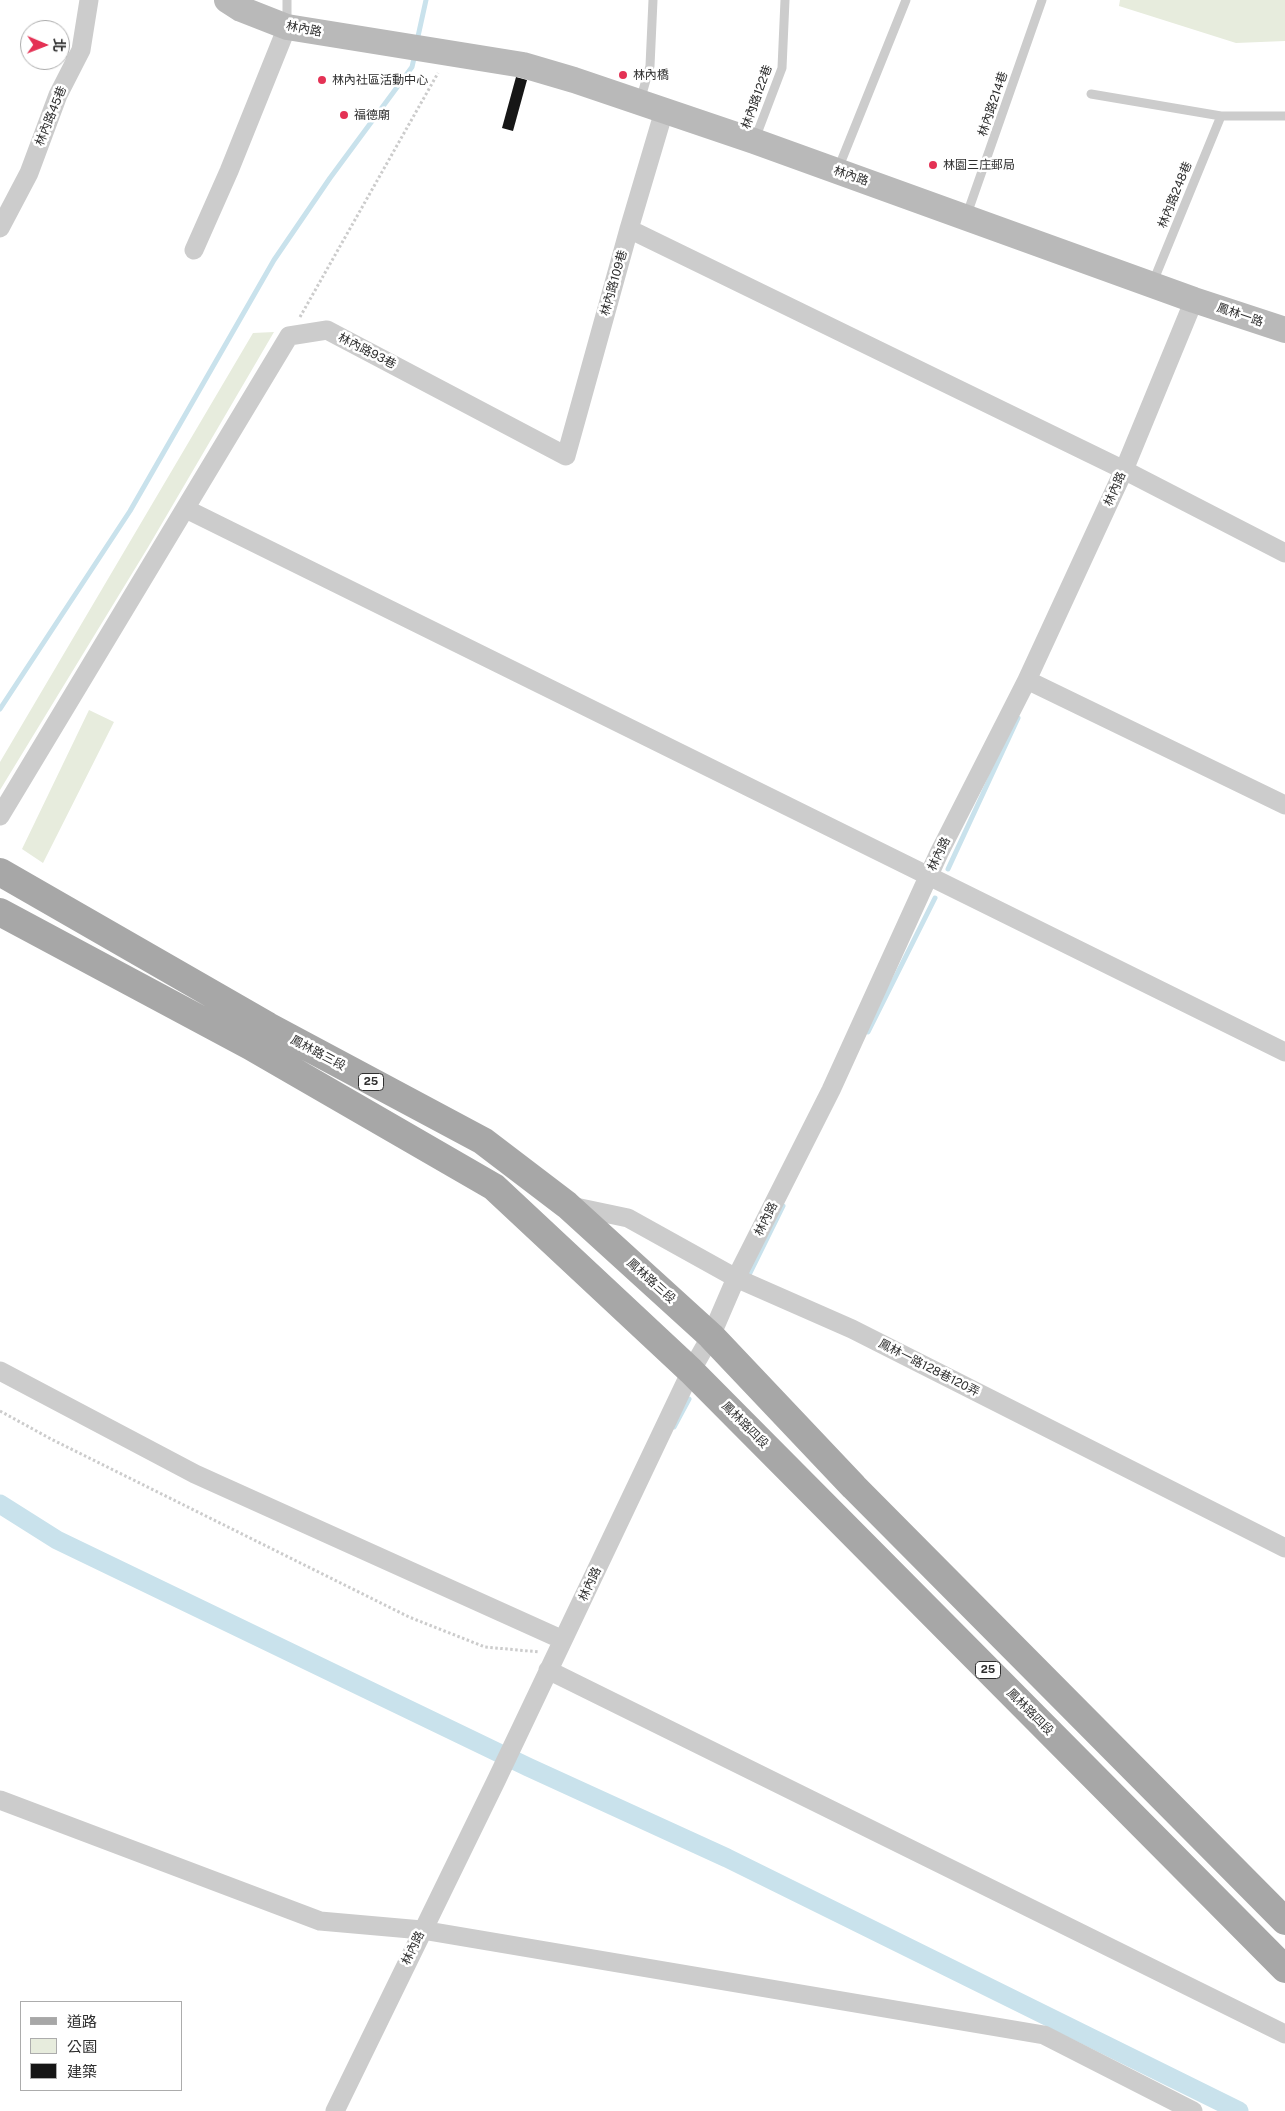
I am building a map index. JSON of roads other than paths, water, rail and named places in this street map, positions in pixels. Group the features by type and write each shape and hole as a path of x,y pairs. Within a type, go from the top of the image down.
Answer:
{"main road":[{"name":"鳳林路三段","path":"0,872 268,1026 483,1141 567,1205 711,1336"},
{"name":"25","path":"0,912 250,1046 494,1188 691,1371"},
{"name":"25","path":"711,1336 854,1487 1285,1921"},
{"name":"鳳林路四段","path":"691,1371 1285,1969"}],"street":[{"name":"林內路45巷","path":"0,228 29,173 58,96 81,50 89,0"},
{"name":"林內路","path":"227,0 241,9 287,27 523,65 754,141 1194,300 1124,470 1028,680 928,877 831,1090 736,1278 711,1336 691,1371 496,1781 335,2111"},
{"path":"194,250 229,171 287,27"},
{"name":"林內路109巷","path":"566,456 664,111"},
{"path":"629,229 1124,470 1285,552"},
{"name":"鳳林一路","path":"1194,300 1285,330"},
{"name":"林內路93巷","path":"186,509 290,336 327,330 566,456"},
{"path":"0,816 186,509 1285,1052"},
{"path":"1028,680 1285,805"},
{"name":"鳳林一路128巷120弄","path":"567,1205 628,1218 736,1278 852,1329 1285,1548"},
{"path":"0,1371 195,1474 555,1655 1285,2034"},
{"path":"0,1800 320,1921 422,1930 1044,2035 1193,2111"}],"lane":[{"path":"287,0 287,27"},
{"path":"639,102 650,66 653,0"},
{"name":"林內路122巷","path":"754,141 782,68 785,0"},
{"path":"837,172 906,0"},
{"name":"林內路214巷","path":"966,217 1042,0"},
{"path":"1090,94 1221,116 1285,116"},
{"name":"林內路248巷","path":"1152,284 1221,116"}],"waterway":[{"path":"417,41 426,0"},
{"path":"0,709 130,511 274,260 330,178 412,67 415,54"},
{"path":"948,869 1018,718"},
{"path":"868,1032 935,898"},
{"path":"749,1275 783,1206"},
{"path":"674,1427 689,1399"},
{"path":"0,1504 57,1540 528,1767 727,1858 1239,2111"}],"place":[{"name":"林內橋","path":"623,75"},
{"name":"林內社區活動中心","path":"322,80"},
{"name":"福德廟","path":"344,115"},
{"name":"林園三庄郵局","path":"933,165"}]}
